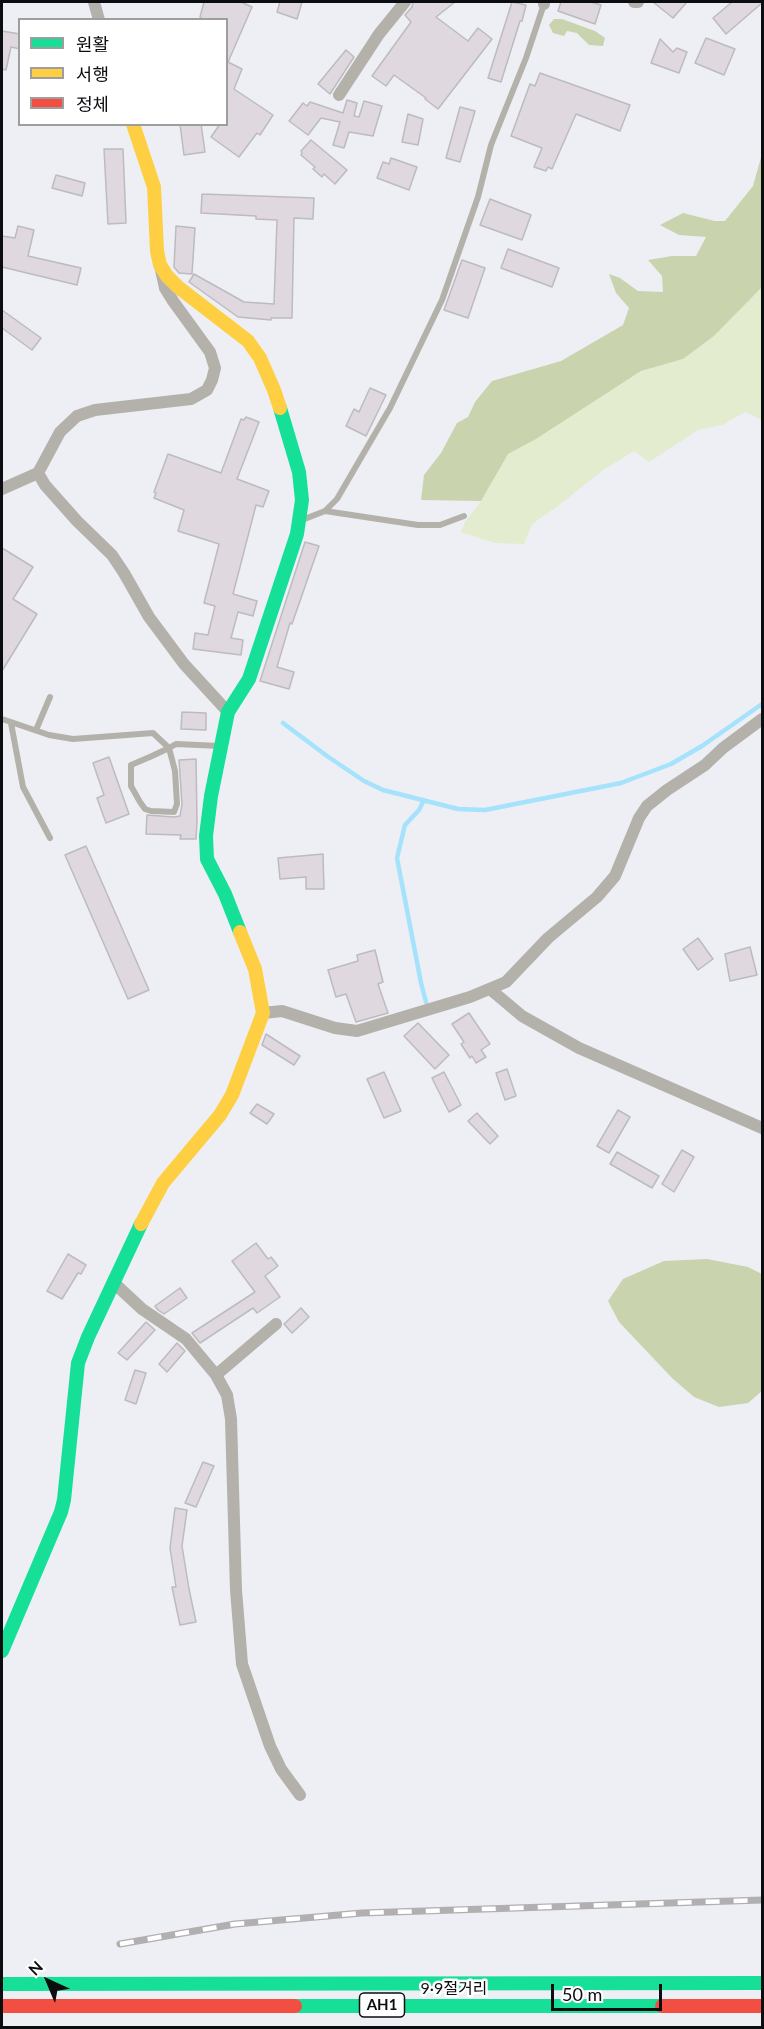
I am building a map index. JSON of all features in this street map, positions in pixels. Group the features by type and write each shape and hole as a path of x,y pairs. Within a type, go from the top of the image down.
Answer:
{"main road":[{"path":"2,1652 61,1512 78,1363 88,1337 163,1183 220,1115 232,1095 263,1013 255,969 225,894 207,859 206,836 211,796 228,712 249,680 297,534 302,500 299,472 274,390 260,358 248,341 177,287 160,266 157,251 154,187 134,126"},
{"name":"9·9절거리","path":"2,1984 762,1983"},
{"name":"9·9절거리","path":"2,2006 762,2006"}],"street":[{"path":"94,2 98,18"},
{"path":"339,95 379,34 405,2"},
{"path":"2,489 39,472 60,432 77,416 95,410 192,399 207,390 214,368 210,352 172,301 165,288 160,266"},
{"path":"39,472 45,485 112,555 149,617 184,664 228,712"},
{"path":"263,1013 282,1011 335,1028 357,1031 506,982 548,938 597,897 615,876 639,818 647,806 705,765 723,748 762,719"},
{"path":"490,989 522,1016 579,1048 762,1128"},
{"path":"114,1282 142,1309 186,1339 216,1375 227,1395 231,1419 236,1590 242,1664 270,1746 281,1769 300,1795"},
{"path":"216,1375 276,1324"}],"lane":[{"path":"299,522 325,511 337,499 390,408 442,300 478,197 490,145 526,58 544,3"},
{"path":"325,511 418,525 440,525 465,516"},
{"path":"36,730 50,697"},
{"path":"2,719 49,735 72,739 153,733 169,748 175,771 177,804 174,812 151,811 145,809 131,786 130,765 169,748 176,744 222,746"},
{"path":"11,723 23,787 50,838"}],"green space":[{"path":"554,19 562,19 595,31 605,38 603,46 589,45 577,33 567,31 564,36 553,33 549,25"},
{"path":"762,154 762,287 714,336 683,359 641,371 536,439 508,454 481,501 421,500 424,475 441,453 457,423 468,417 475,402 492,381 561,361 623,325 629,308 616,293 609,274 620,278 638,291 663,292 662,276 648,260 672,256 696,256 706,237 679,235 660,225 683,213 715,221 725,221 753,186"},
{"path":"762,287 762,420 745,412 722,425 698,430 649,462 634,451 603,470 532,524 524,544 495,543 461,532 508,454 536,439 641,371 683,359 714,336"},
{"path":"707,1259 748,1267 762,1274 762,1391 748,1403 719,1407 694,1397 672,1378 619,1322 608,1301 623,1279 664,1261"}],"building":[{"path":"204,2 241,2 252,7 228,62 228,18 200,17"},
{"path":"280,2 302,2 297,19 277,12"},
{"path":"413,2 455,2 436,17 468,41 478,28 492,39 438,109 394,75 386,86 372,76 411,22 405,15"},
{"path":"512,2 526,5 501,82 488,78"},
{"path":"561,2 591,2 601,5 595,24 558,11"},
{"path":"653,2 687,2 673,18"},
{"path":"732,2 762,3 726,34 713,18"},
{"path":"2,31 18,34 18,49 11,47 6,70 2,69"},
{"path":"706,38 735,49 724,75 695,63"},
{"path":"660,39 673,52 677,48 687,52 679,73 651,63"},
{"path":"346,50 354,57 330,94 318,84"},
{"path":"228,62 242,69 234,89 273,115 260,135 257,133 239,157 211,137 219,126 228,126"},
{"path":"540,73 630,105 620,131 576,114 552,169 548,167 546,171 534,167 542,148 511,136 530,84 535,86"},
{"path":"347,100 357,103 354,116 359,117 364,101 382,106 373,136 349,132 344,148 333,145 340,122 321,118 308,135 289,121 303,103 307,106 310,102 343,113"},
{"path":"460,107 475,111 460,162 446,158"},
{"path":"408,114 423,119 418,145 402,142"},
{"path":"180,126 201,126 205,152 184,155"},
{"path":"311,140 347,170 335,184 324,174 322,177 313,169 315,167 301,155 301,151"},
{"path":"104,149 123,149 126,223 108,224"},
{"path":"391,158 417,167 409,190 377,178 383,162 389,164"},
{"path":"56,175 85,183 82,196 52,188"},
{"path":"202,194 314,198 313,219 294,218 292,318 271,318 271,320 238,317 189,282 194,274 244,302 274,304 277,220 256,219 256,216 201,213"},
{"path":"490,199 531,215 522,240 480,225"},
{"path":"18,226 34,230 28,256 81,268 77,285 2,267 2,236 15,238"},
{"path":"176,226 195,228 192,274 179,273 174,267"},
{"path":"508,249 559,268 552,287 501,268"},
{"path":"462,260 485,268 468,318 444,310"},
{"path":"2,310 41,338 32,350 2,328"},
{"path":"370,388 386,395 366,436 346,426 354,409 359,412"},
{"path":"246,417 259,422 237,479 269,491 263,507 256,505 233,594 257,601 253,616 238,612 231,638 243,640 241,655 193,649 195,633 208,635 215,606 204,603 219,544 178,531 184,510 154,498 156,493 154,492 168,454 221,473 241,419 244,420"},
{"path":"305,542 319,546 292,624 290,623 277,667 294,672 289,689 260,681"},
{"path":"2,548 33,567 13,599 37,614 2,671"},
{"path":"182,712 206,713 206,730 181,729"},
{"path":"109,757 129,814 106,823 97,798 104,795 93,763"},
{"path":"196,759 196,839 180,839 181,835 146,834 147,815 180,816 182,804 179,760"},
{"path":"86,846 149,990 128,999 65,855"},
{"path":"323,854 324,889 306,889 306,877 280,879 278,858"},
{"path":"698,938 713,959 698,970 683,949"},
{"path":"750,947 757,975 730,981 725,954"},
{"path":"375,950 383,982 378,984 388,1013 356,1022 346,994 336,997 328,970 358,961 357,955"},
{"path":"469,1013 490,1044 481,1050 486,1057 476,1063 461,1044 464,1042 452,1024"},
{"path":"418,1023 449,1055 435,1069 404,1036"},
{"path":"266,1034 300,1056 294,1065 262,1045"},
{"path":"507,1069 516,1096 505,1100 496,1073"},
{"path":"384,1072 401,1111 384,1118 367,1079"},
{"path":"444,1072 461,1105 449,1112 432,1078"},
{"path":"257,1104 274,1114 267,1124 250,1113"},
{"path":"618,1110 630,1117 609,1153 597,1146"},
{"path":"477,1113 498,1136 490,1144 468,1121"},
{"path":"682,1150 694,1157 674,1192 662,1184"},
{"path":"617,1152 659,1176 652,1188 610,1164"},
{"path":"256,1243 268,1259 271,1257 278,1266 265,1276 280,1297 257,1313 253,1308 200,1343 192,1333 255,1292 232,1261"},
{"path":"68,1254 86,1265 81,1274 78,1273 62,1299 47,1291"},
{"path":"180,1288 187,1298 164,1314 158,1310 155,1306"},
{"path":"301,1308 309,1317 292,1333 284,1324"},
{"path":"146,1322 155,1330 127,1360 118,1353"},
{"path":"177,1343 185,1351 167,1372 159,1364"},
{"path":"135,1370 146,1373 136,1404 125,1400"},
{"path":"203,1462 214,1466 196,1507 185,1503"},
{"path":"175,1508 187,1510 182,1546 196,1622 180,1625 172,1587 176,1587 170,1548"}],"waterway":[{"path":"283,723 364,781 383,790 458,809 485,810 621,783 671,764 702,746 762,704"},
{"path":"424,800 419,810 405,825 397,858 426,1002"}],"railway":[{"path":"120,1944 235,1924 362,1913 762,1900"}],"traffic: fast":[{"path":"240,932 225,894 207,859 206,836 211,796 228,712 249,679 297,534 302,500 299,472 280,408"},
{"path":"2,1651 61,1512 78,1363 141,1224"},
{"path":"2,1984 762,1983"},
{"path":"295,2006 662,2006"}],"traffic: slow":[{"path":"134,126 154,187 157,251 160,265 178,287 248,341 260,358 280,408"},
{"path":"141,1224 163,1183 220,1115 232,1095 263,1013 255,969 240,932"}],"traffic: jam":[{"path":"2,2006 295,2006"},
{"path":"662,2006 762,2006"}]}
